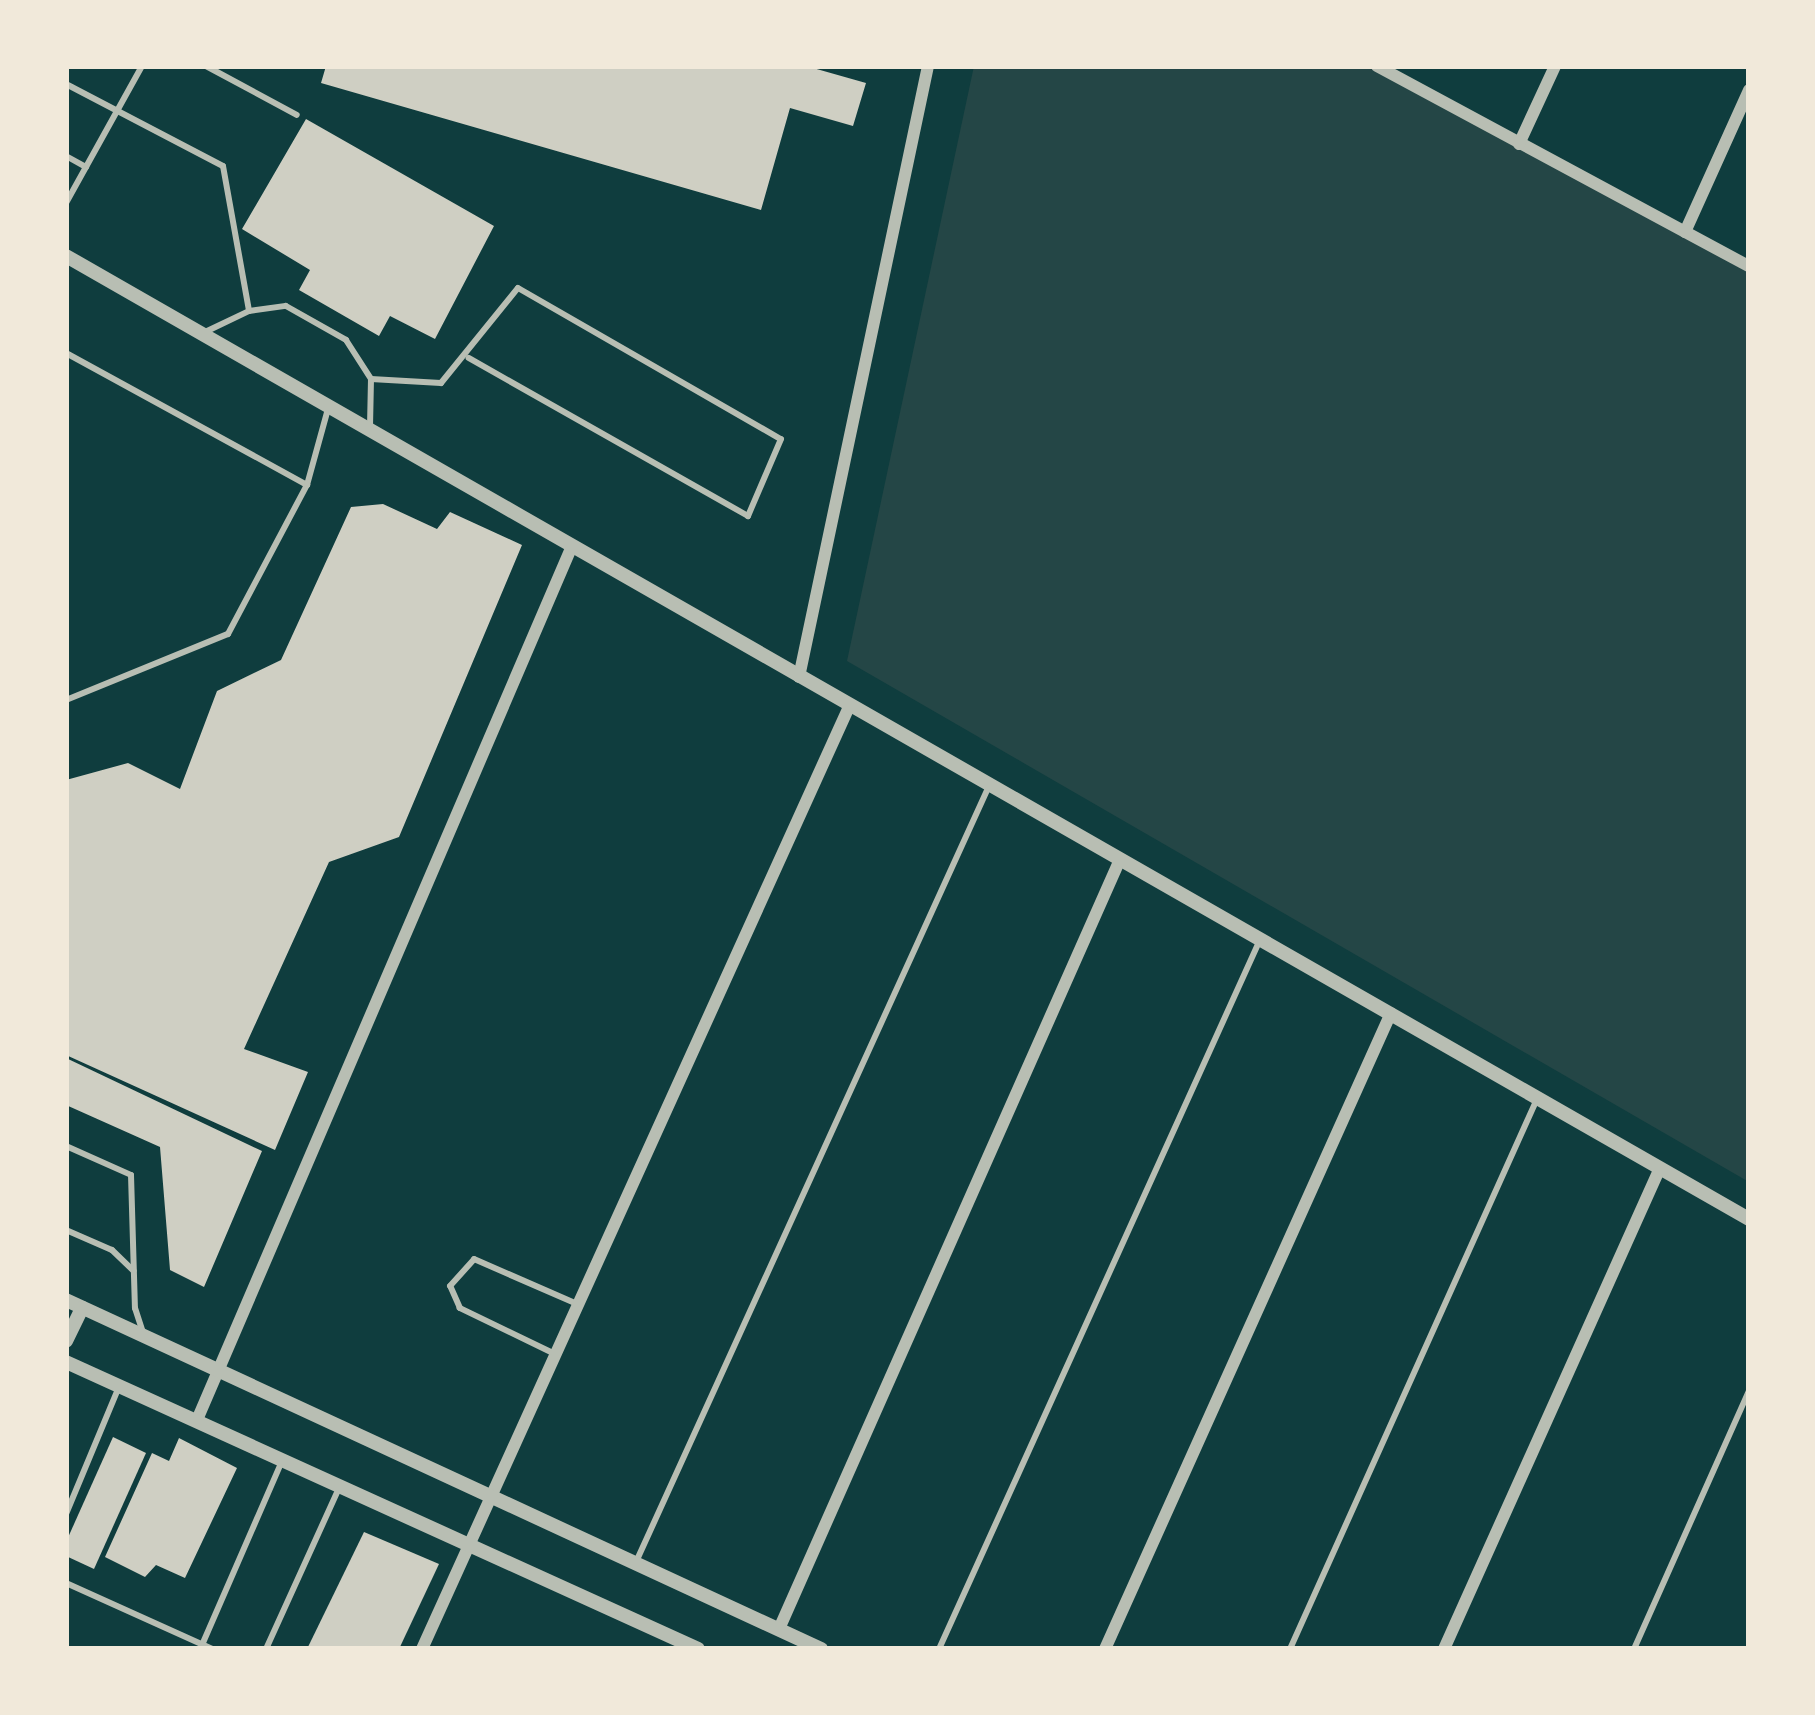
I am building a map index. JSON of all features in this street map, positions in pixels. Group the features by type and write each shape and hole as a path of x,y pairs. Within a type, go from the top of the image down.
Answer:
{"street":[{"path":"799,677 928,66"},
{"path":"1377,66 1749,266"},
{"path":"1519,144 1555,66"},
{"path":"1685,232 1749,90"},
{"path":"66,256 370,427 1118,864 1391,1013 1749,1219"},
{"path":"197,1420 572,546"},
{"path":"422,1649 849,707"},
{"path":"778,1629 1118,864"},
{"path":"1106,1649 1391,1013"},
{"path":"1444,1649 1660,1168"},
{"path":"66,1300 488,1502 821,1649"},
{"path":"66,1341 82,1308"},
{"path":"66,1361 698,1649"}],"lane":[{"path":"66,203 142,66"},
{"path":"206,66 297,115"},
{"path":"66,84 224,166 250,311"},
{"path":"66,156 86,166"},
{"path":"371,380 441,383 469,358 518,289 781,439 748,516 469,358"},
{"path":"201,334 250,311 286,306 346,340 371,380 370,427"},
{"path":"66,353 307,485"},
{"path":"66,700 228,634 307,485 330,404"},
{"path":"634,1565 988,787"},
{"path":"939,1649 1260,940"},
{"path":"1291,1649 1538,1097"},
{"path":"66,1146 131,1175 135,1271 144,1335"},
{"path":"66,1230 112,1250 135,1271"},
{"path":"555,1354 460,1308 450,1286 474,1259 577,1304"},
{"path":"66,1514 120,1385"},
{"path":"1634,1649 1749,1391"},
{"path":"202,1645 283,1457"},
{"path":"266,1649 339,1488"},
{"path":"66,1583 212,1649"}],"shaded area":[{"path":"974,66 1368,66 1749,269 1749,1182 847,661"}],"building":[{"path":"326,66 806,66 866,83 853,126 790,108 761,210 321,83"},
{"path":"306,119 494,226 435,339 390,316 379,336 299,290 310,270 242,229"},
{"path":"383,504 437,529 450,512 522,545 399,837 329,862 244,1049 308,1072 275,1150 66,1055 66,780 128,763 180,789 217,691 281,660 351,507"},
{"path":"66,1058 262,1151 204,1287 170,1270 160,1147 66,1105"},
{"path":"113,1437 146,1453 94,1569 66,1556 66,1542"},
{"path":"179,1438 237,1468 185,1578 156,1565 145,1577 105,1557 152,1453 169,1461"},
{"path":"364,1532 439,1564 399,1649 307,1649"}]}
